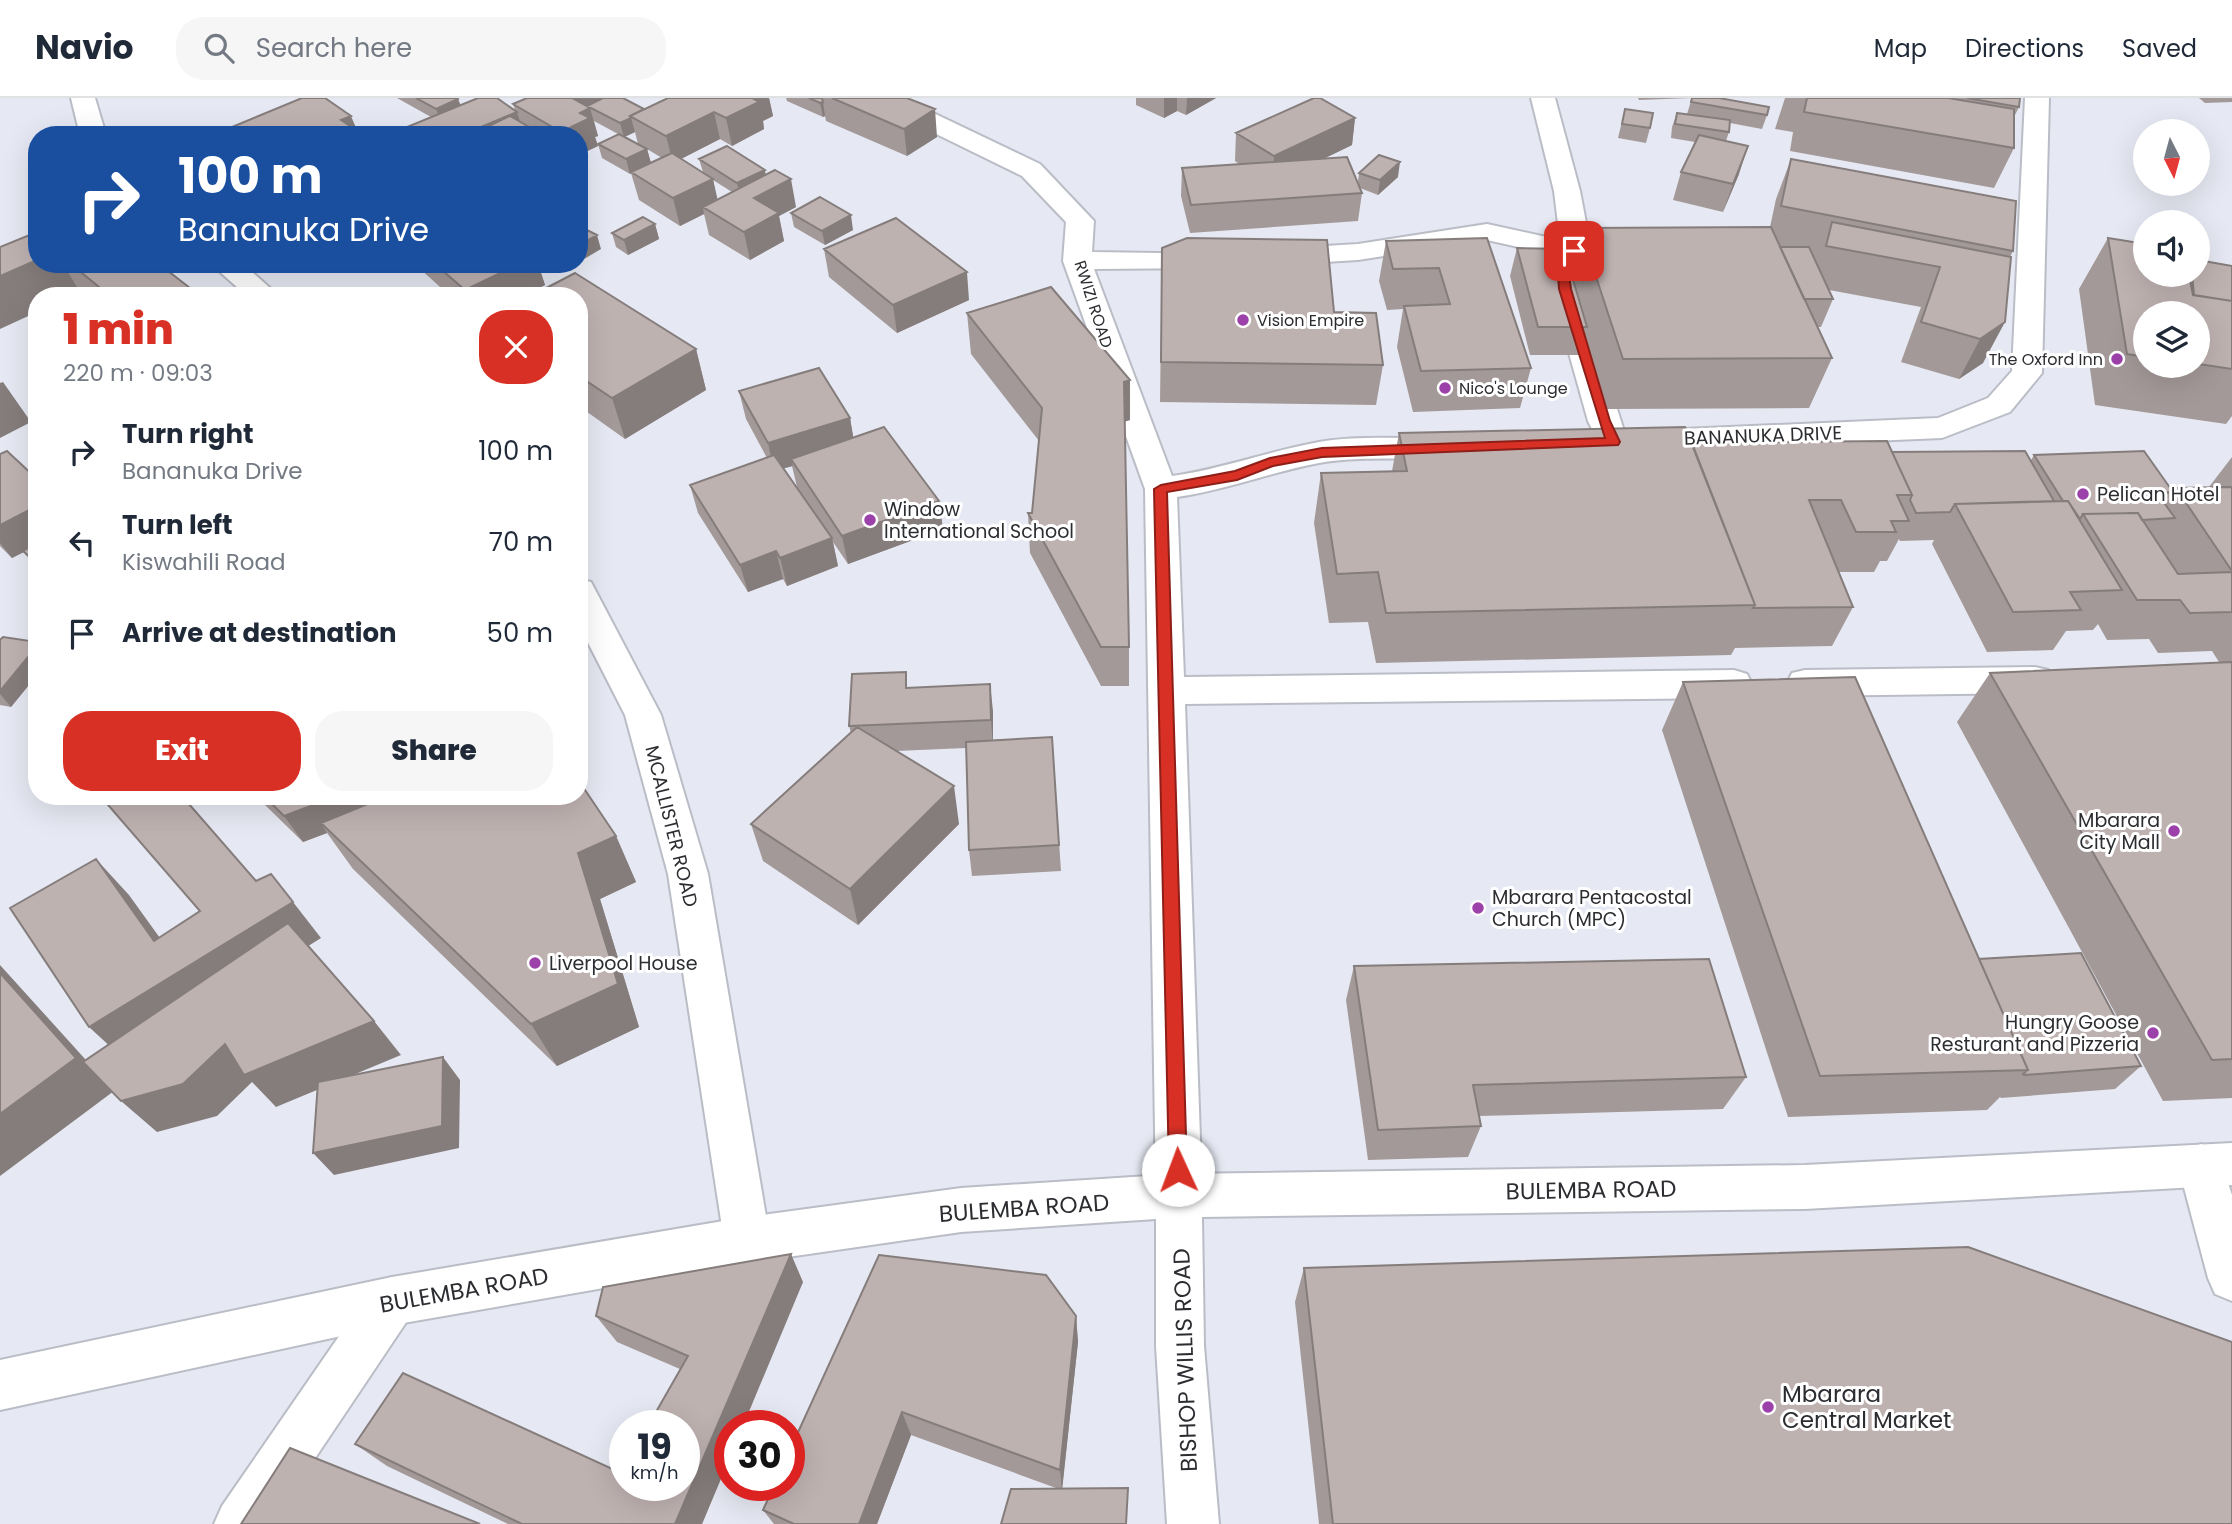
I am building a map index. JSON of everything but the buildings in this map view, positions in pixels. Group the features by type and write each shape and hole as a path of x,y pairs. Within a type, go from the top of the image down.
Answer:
{"street":[{"path":"83,98 91,126"},
{"name":"RWIZI ROAD","path":"882,98 1031,170 1080,221 1077,261 1161,489"},
{"path":"1077,261 1234,259 1358,253 1487,232 1574,251 1571,214 1543,98"},
{"name":"BANANUKA DRIVE","path":"1574,251 1563,275 1604,421 1599,442 1942,428 1999,405 2027,373 2037,98"},
{"path":"236,273 254,287"},
{"path":"1179,1196 1161,489 1237,475 1270,463 1322,452 1475,447"},
{"name":"MCALLISTER ROAD","path":"588,608 643,715 688,874 747,1240"},
{"path":"1166,691 2066,680"},
{"path":"2217,1164 2232,1278"},
{"name":"BULEMBA ROAD","path":"0,1385 392,1301 747,1240 961,1210 1179,1196 1805,1187 2217,1164"},
{"name":"BISHOP WILLIS ROAD","path":"1179,1196 1180,1346 1193,1524"},
{"path":"240,1524 392,1301"}],"place":[{"name":"Vision Empire","path":"1243,320"},
{"name":"The Oxford Inn","path":"2117,359"},
{"name":"Nico's Lounge","path":"1445,388"},
{"name":"Pelican Hotel","path":"2083,494"},
{"name":"Window International School","path":"870,520"},
{"name":"Mbarara City Mall","path":"2174,831"},
{"name":"Mbarara Pentacostal Church (MPC)","path":"1478,908"},
{"name":"Liverpool House","path":"535,963"},
{"name":"Hungry Goose Resturant and Pizzeria","path":"2153,1033"},
{"name":"Mbarara Central Market","path":"1768,1407"}],"route":[{"path":"1178,1170 1161,489 1218,480 1270,463 1322,452 1613,442 1587,367 1565,289 1563,275 1574,251"}]}
